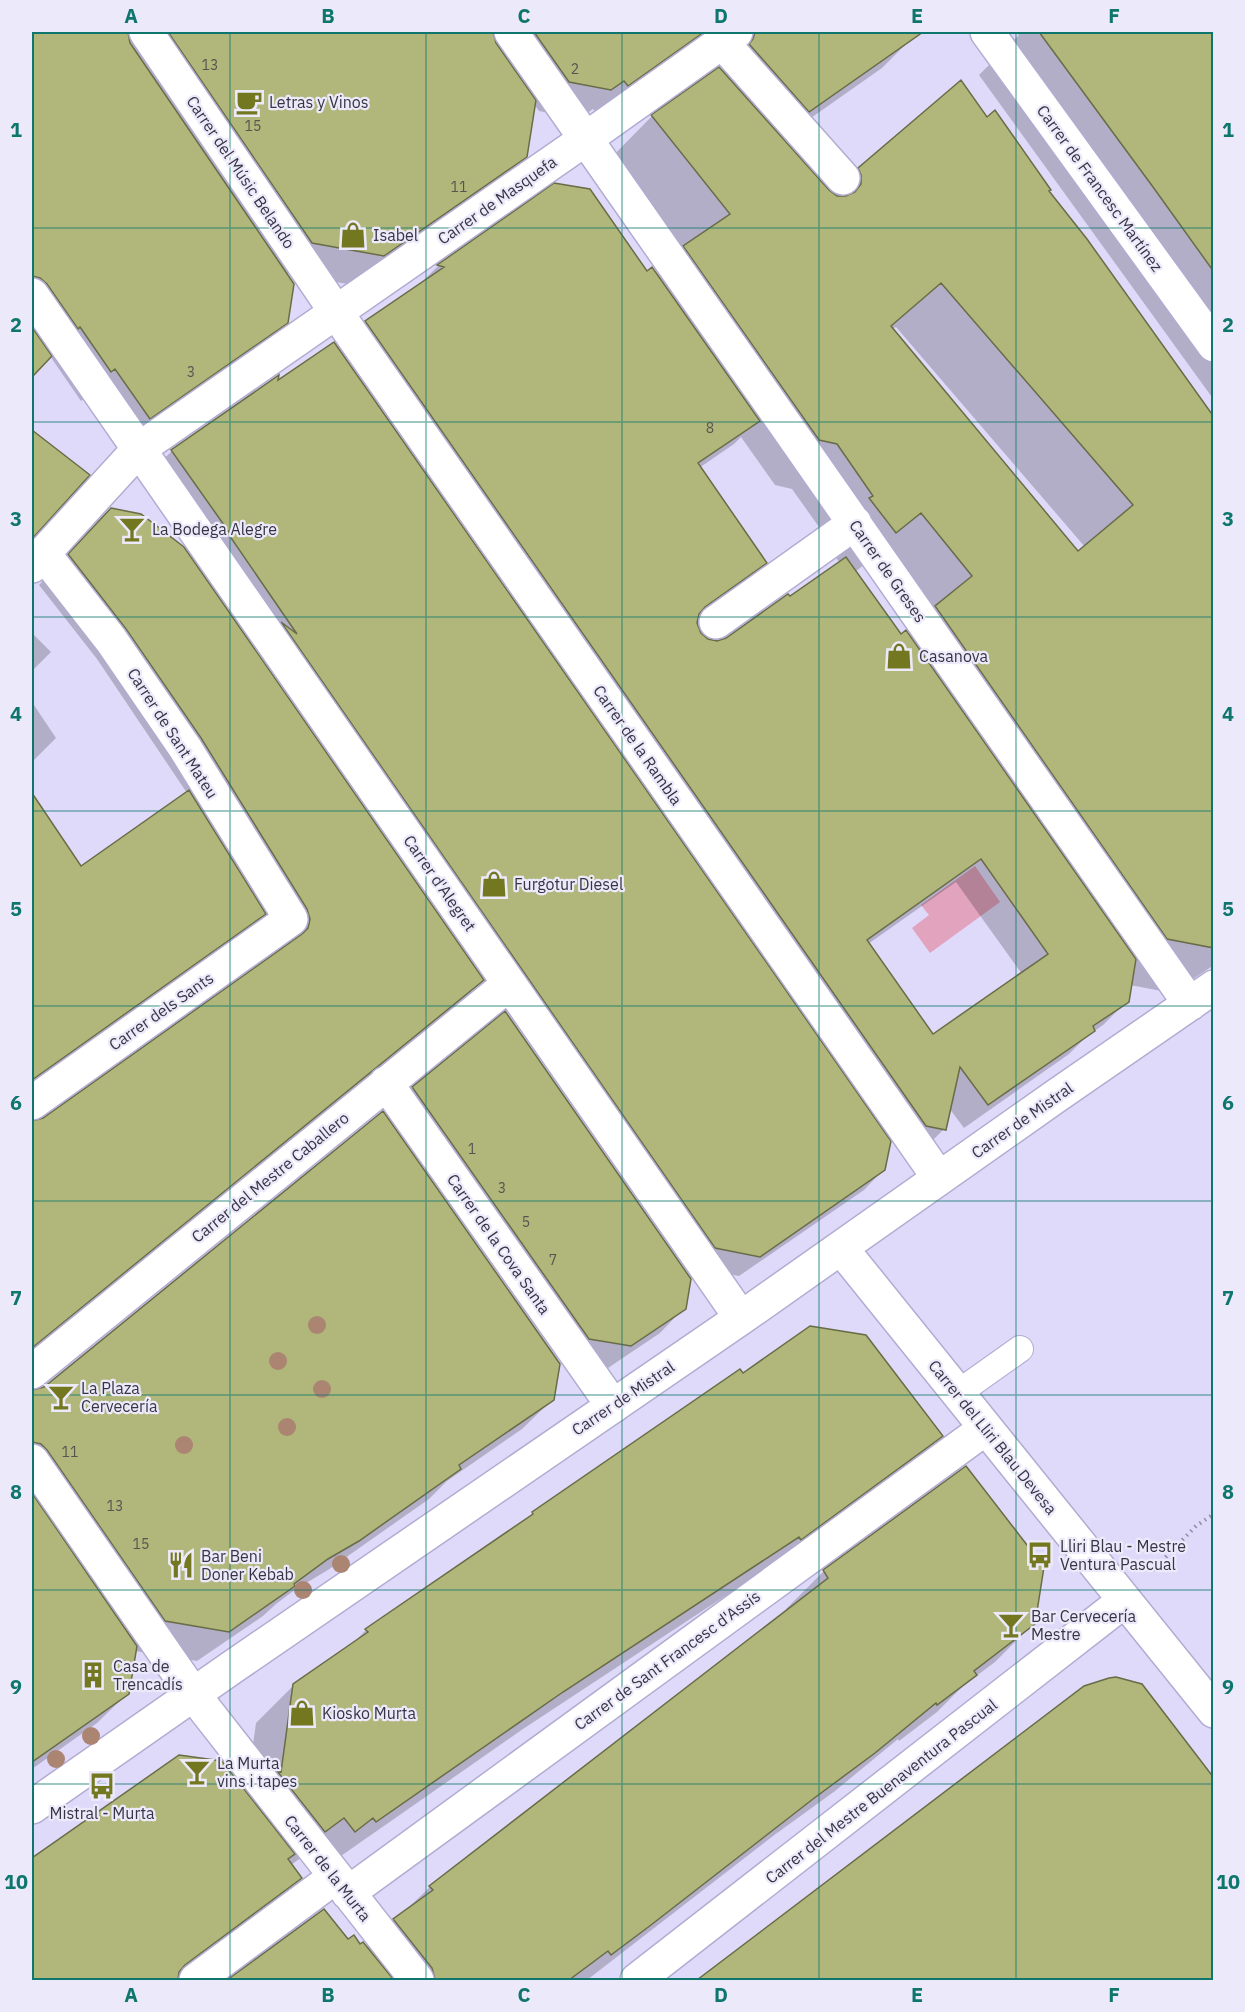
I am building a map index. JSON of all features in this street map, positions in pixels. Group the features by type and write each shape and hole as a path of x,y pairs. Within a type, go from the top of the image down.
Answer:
{"street":[{"name":"Carrer del Músic Belando","path":"146,32 336,312"},
{"name":"Carrer de Greses","path":"511,32 855,523 1202,996"},
{"name":"Carrer de Francesc Martínez","path":"987,32 1214,345"},
{"name":"Carrer de Masquefa","path":"38,560 139,449 729,37"},
{"path":"729,37 843,178"},
{"name":"Carrer d'Alegret","path":"32,295 741,1318"},
{"name":"Carrer de la Rambla","path":"336,312 939,1178"},
{"path":"716,622 855,523"},
{"name":"Carrer de Sant Mateu","path":"38,560 111,640 185,748 291,919"},
{"name":"Carrer dels Sants","path":"32,1103 291,919"},
{"name":"Carrer del Mestre Caballero","path":"32,1372 509,984"},
{"name":"Carrer de Mistral","path":"32,1807 741,1318 1202,996"},
{"name":"Carrer de la Cova Santa","path":"386,1083 613,1406"},
{"name":"Carrer del Lliri Blau Devesa","path":"841,1248 1214,1711"},
{"name":"Carrer de Sant Francesc d'Assís","path":"196,1980 342,1885 986,1428"},
{"name":"Carrer de la Murta","path":"32,1461 193,1694 417,1980"},
{"name":"Carrer del Mestre Buenaventura Pascual","path":"637,1980 1124,1600"}],"lane":[{"path":"958,1394 1020,1349"}],"path":[{"path":"1124,1600 1196,1526 1214,1514"}],"shaded area":[{"path":"975,866 1000,902 930,953 912,928 929,915 921,905"}],"building":[{"path":"32,32 128,32 130,43 294,284 288,323 150,419 115,369 111,372 80,327 78,329 47,284 40,278 32,276"},
{"path":"168,32 493,32 496,43 536,100 527,157 384,256 312,243"},
{"path":"534,32 704,32 628,86 624,81 611,90 569,82"},
{"path":"755,32 923,32 809,112 749,44"},
{"path":"1039,32 1214,32 1214,272 1153,187"},
{"path":"719,67 829,190 837,196 846,196 855,192 861,184 858,168 961,80 987,117 995,110 1051,190 1049,191 1087,239 1214,417 1214,948 1167,939 935,606 972,576 921,513 896,533 869,498 873,496 837,444 819,440 683,246 730,214 651,115","holes":["941,283 1133,505 1078,551 891,326"]},
{"path":"554,183 590,189 647,271 652,267 760,421 698,463 767,563 705,607 699,614 697,623 701,633 708,639 717,641 726,638 846,557 901,634 906,630 1136,959 1129,1002 1093,1026 1095,1031 988,1105 960,1067 946,1130 926,1126 365,321 444,267 437,265","holes":["981,859 1048,954 933,1034 867,940"]},
{"path":"32,327 52,356 32,377"},
{"path":"334,342 891,1141 885,1170 760,1257 715,1248 281,622 297,634 171,450 279,375 278,380"},
{"path":"32,430 90,475 32,539"},
{"path":"111,508 141,514 184,547 484,980 32,1348 32,1121 43,1118 302,934 308,928 310,919 307,909 201,738 126,629 68,554"},
{"path":"189,790 266,914 32,1080 32,793 81,866"},
{"path":"505,1011 691,1279 686,1309 631,1346 589,1339 412,1087"},
{"path":"383,1111 560,1364 554,1400 459,1465 461,1469 359,1541 328,1559 294,1584 295,1586 229,1632 165,1621 47,1450 41,1444 32,1442 32,1390 44,1387"},
{"path":"810,1326 866,1335 943,1436 801,1540 799,1537 563,1692 376,1822 373,1818 355,1832 344,1818 325,1832 277,1771 281,1772 293,1684 368,1632 365,1629 533,1514 532,1512 740,1369 743,1373"},
{"path":"966,1466 1044,1567 1035,1624 974,1671 977,1675 937,1705 936,1703 875,1753 651,1925 611,1955 608,1951 569,1980 435,1980 432,1968 393,1919 433,1890 429,1886 828,1578 823,1570"},
{"path":"32,1493 137,1646 129,1694 32,1762"},
{"path":"1116,1677 1142,1684 1214,1778 1214,1980 697,1980 1084,1686"},
{"path":"179,1755 222,1761 295,1854 288,1859 302,1878 185,1965 179,1972 178,1980 32,1980 32,1858"},
{"path":"324,1909 348,1939 354,1935 360,1944 363,1942 394,1980 227,1980"}],"place":[{"name":"Letras y Vinos","path":"249,102"},
{"name":"Isabel","path":"353,235"},
{"name":"La Bodega Alegre","path":"132,529"},
{"name":"Casanova","path":"899,656"},
{"name":"Furgotur Diesel","path":"494,884"},
{"name":"La Plaza Cervecería","path":"61,1397"},
{"name":"Lliri Blau - Mestre Ventura Pascual","path":"1040,1555"},
{"name":"Bar Beni Doner Kebab","path":"181,1565"},
{"name":"Bar Cervecería Mestre","path":"1011,1625"},
{"name":"Casa de Trencadís","path":"93,1675"},
{"name":"Kiosko Murta","path":"302,1713"},
{"name":"La Murta vins i tapes","path":"197,1772"},
{"name":"Mistral - Murta","path":"102,1786"}]}
